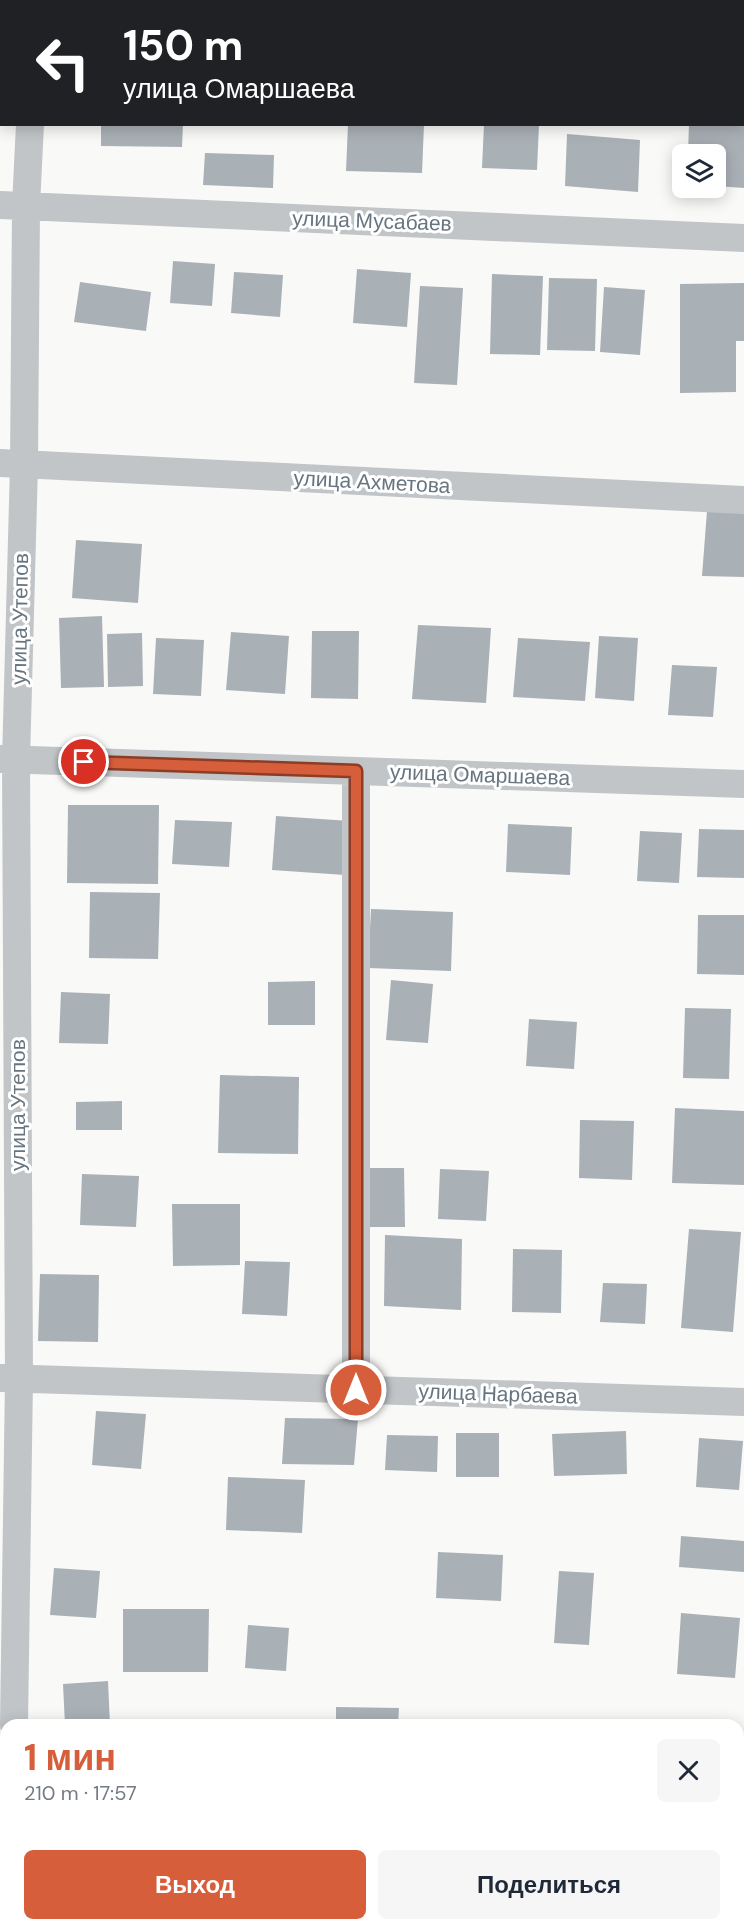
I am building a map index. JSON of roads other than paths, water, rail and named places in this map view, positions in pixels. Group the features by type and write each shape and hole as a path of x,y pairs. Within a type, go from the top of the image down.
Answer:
{"street":[{"name":"улица Утепов","path":"14,1719 10,1378 8,760 13,206 30,126"},
{"name":"улица Мусабаев","path":"13,206 744,238"},
{"name":"улица Ахметова","path":"12,464 744,500"},
{"name":"улица Омаршаева","path":"8,760 744,784"},
{"path":"356,771 356,1390"},
{"name":"улица Нарбаева","path":"10,1378 744,1402"}]}
